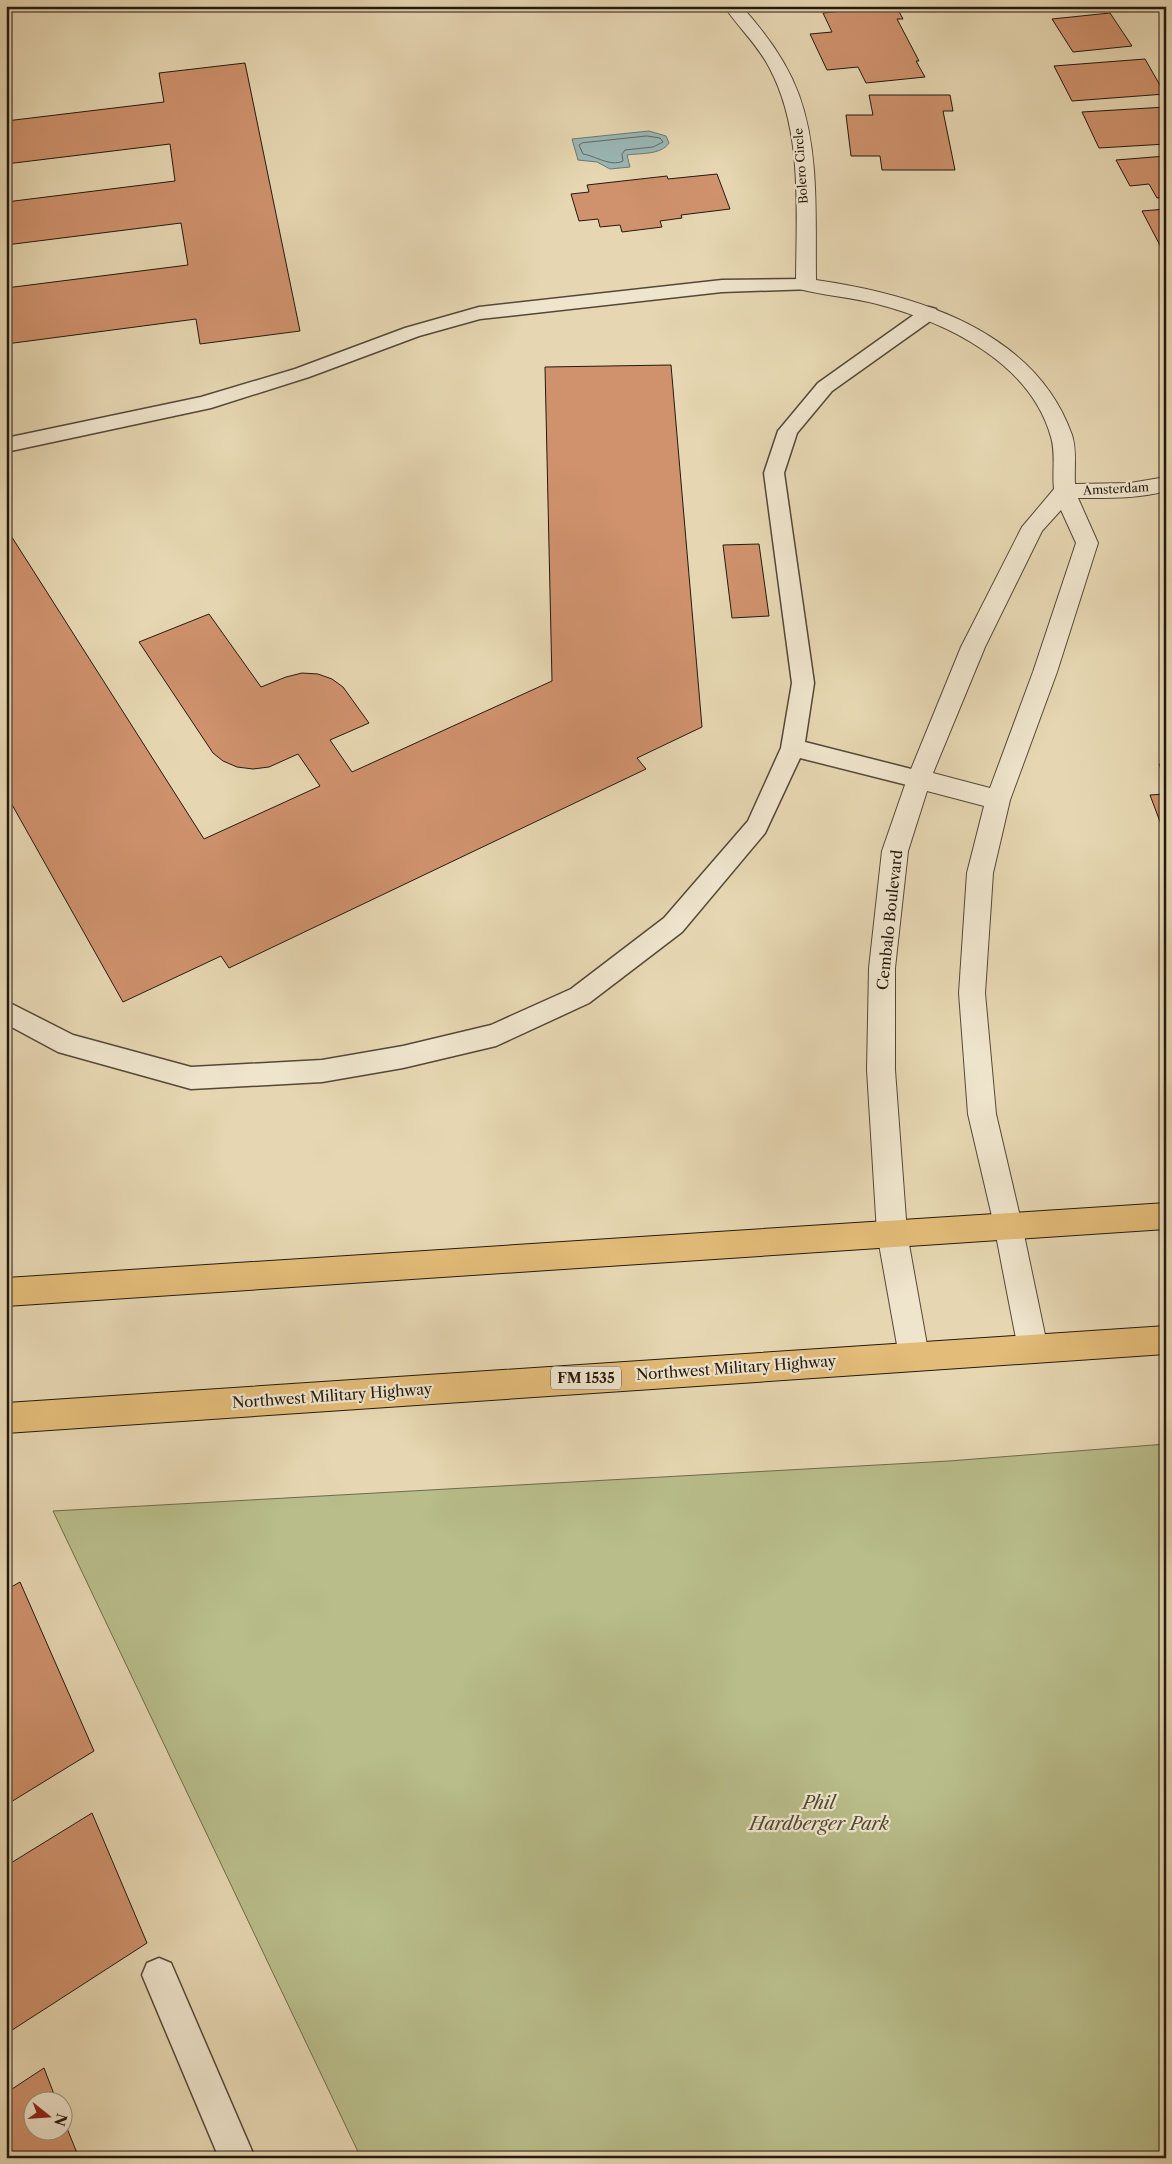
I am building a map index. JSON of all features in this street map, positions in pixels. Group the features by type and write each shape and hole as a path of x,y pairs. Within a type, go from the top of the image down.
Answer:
{"main road":[{"path":"6,1292 1166,1216"},
{"name":"Northwest Military Highway","path":"6,1418 1166,1340"}],"street":[{"name":"Bolero Circle","path":"732,6 757,32 779,70 794,108 801,140 806,285"},
{"path":"806,285 846,289 928,313 982,340 1016,365 1041,393 1063,441 1066,456 1065,491 1087,543 1045,672 998,800 980,873 972,993 982,1114 1008,1225 1033,1349"},
{"name":"Amsterdam","path":"1065,491 1132,489 1159,487 1166,484"},
{"name":"Cembalo Boulevard","path":"914,1356 892,1233 881,1070 882,968 895,851 919,779 973,647 1033,528 1065,491"},
{"path":"919,779 998,800"}],"lane":[{"path":"6,445 204,403 302,373 412,332 479,313 722,286 806,285"},
{"path":"6,1012 67,1044 190,1078 322,1071 403,1057 496,1035 580,996 673,925 757,826 793,748 803,683 774,473 788,431 825,387 928,313"},
{"path":"793,748 919,779"},
{"path":"159,1975 237,2158"}],"green space":[{"name":"Phil Hardberger Park","path":"1166,1444 1166,2158 361,2158 53,1511 949,1461"}],"water":[{"path":"649,131 666,136 669,143 656,152 627,155 630,167 610,169 597,162 578,160 572,139"}],"building":[{"path":"896,6 903,19 897,19 919,61 916,61 925,77 866,83 858,67 827,70 810,34 832,32 823,13"},
{"path":"1110,13 1132,46 1073,52 1052,19"},
{"path":"1145,59 1165,94 1072,101 1054,66"},
{"path":"245,63 300,331 200,344 196,319 6,344 6,288 188,265 181,223 6,245 6,202 175,181 170,144 6,164 6,121 164,102 159,73"},
{"path":"869,95 950,95 953,111 943,111 955,170 882,170 880,156 851,156 846,115 873,115"},
{"path":"1166,107 1166,144 1099,148 1082,112"},
{"path":"1166,156 1166,197 1157,198 1149,184 1130,186 1116,160"},
{"path":"717,174 730,209 681,215 682,218 660,221 662,227 622,232 620,225 600,227 598,219 579,221 571,194 589,192 587,185 667,176 668,179"},
{"path":"1166,209 1166,253 1164,253 1142,211"},
{"path":"671,365 702,727 637,758 646,769 229,968 221,956 123,1002 6,794 6,532 8,531 204,839 320,786 298,754 269,767 253,769 237,767 223,761 213,753 139,642 209,614 261,687 302,673 318,674 332,679 343,687 369,723 330,740 352,772 552,681 545,367"},
{"path":"759,544 769,616 732,618 723,545"},
{"path":"1159,764 1166,764 1166,783"},
{"path":"1166,794 1166,835 1165,835 1150,795"},
{"path":"20,1582 94,1751 6,1805 6,1590"},
{"path":"92,1813 147,1943 6,2034 6,1866"},
{"path":"44,2068 53,2092 22,2092 22,2142 72,2141 79,2158 6,2158 6,2093"}]}
